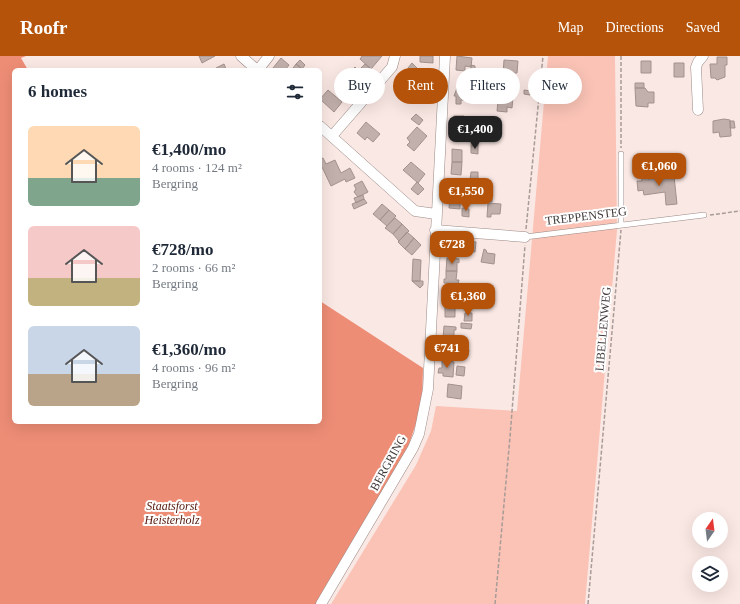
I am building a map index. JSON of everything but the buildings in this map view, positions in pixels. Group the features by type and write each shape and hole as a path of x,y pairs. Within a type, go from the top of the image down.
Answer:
{"street":[{"path":"241,56 255,68"},
{"path":"259,68 270,56"},
{"path":"332,136 392,67 395,56"},
{"name":"BERGRING","path":"321,604 400,473 419,434 428,389 445,56"},
{"path":"698,110 696,67 703,56"},
{"path":"322,128 415,211 436,214"},
{"name":"TREPPENSTEG","path":"435,230 525,237"}],"lane":[{"path":"621,154 622,225"},
{"name":"TREPPENSTEG","path":"525,237 704,216"}],"path":[{"path":"495,604 512,421 525,237 543,56"},
{"path":"621,56 621,154"},
{"path":"704,216 740,211"},
{"name":"LIBELLENWEG","path":"588,604 622,225"}],"shaded area":[{"path":"548,56 615,56 617,230 585,604 331,604 416,465 431,431 436,406 517,411 544,104 582,104 582,68 547,68"}],"green space":[{"name":"Staatsforst Heisterholz","path":"0,56 26,56 21,58 27,68 12,68 12,424 322,424 322,302 423,368 422,406 408,447 319,604 0,604"}]}
